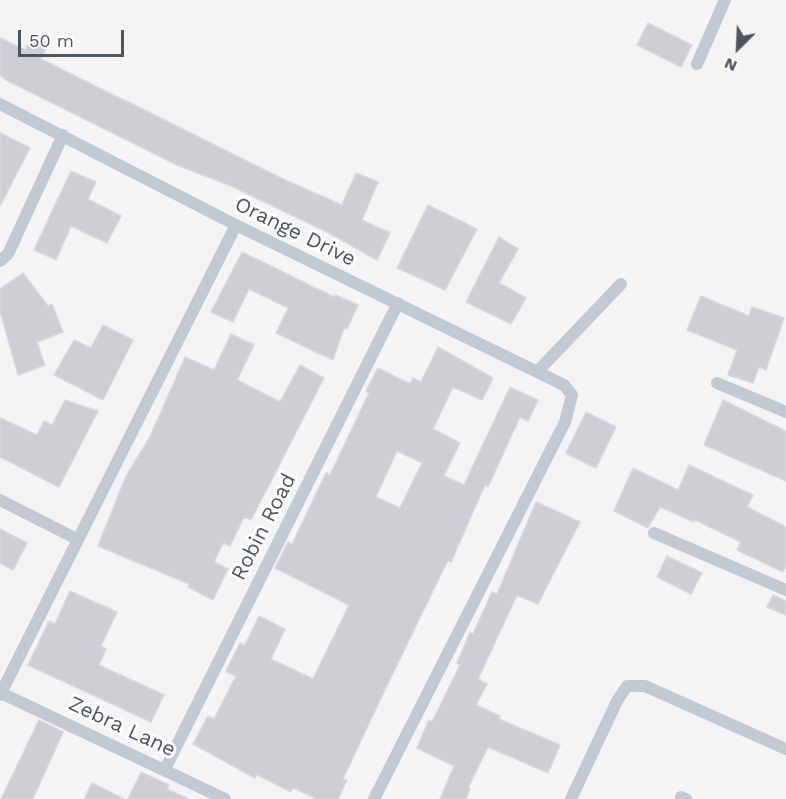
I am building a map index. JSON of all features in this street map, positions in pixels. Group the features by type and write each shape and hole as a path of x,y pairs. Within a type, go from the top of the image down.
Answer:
{"street":[{"path":"697,64 725,0"},
{"name":"Orange Drive","path":"0,104 236,225 564,385 572,395 565,422 374,799"},
{"path":"0,261 8,254 63,135"},
{"path":"1,694 236,225"},
{"path":"537,372 621,284"},
{"name":"Robin Road","path":"165,769 398,303"},
{"path":"717,383 786,412"},
{"path":"0,500 77,539"},
{"path":"654,533 786,590"},
{"path":"571,799 617,701 627,686 645,686 786,749"},
{"name":"Zebra Lane","path":"1,694 225,799"}],"building":[{"path":"648,23 692,45 681,67 637,45"},
{"path":"32,36 48,44 41,59 283,179 342,205 356,173 378,182 362,220 390,233 377,260 329,233 231,186 177,165 6,80 0,75 0,38 25,50"},
{"path":"0,133 30,148 0,206"},
{"path":"71,171 96,182 88,199 121,216 107,243 71,226 56,260 34,250"},
{"path":"428,205 477,229 445,290 397,268"},
{"path":"499,237 518,249 499,283 526,298 511,324 466,302"},
{"path":"242,252 334,297 336,295 358,305 347,329 344,328 333,360 276,333 288,308 249,289 233,322 211,312"},
{"path":"23,273 48,306 52,304 63,332 37,342 45,365 18,375 0,311 0,289"},
{"path":"701,296 749,316 752,307 784,318 766,370 759,367 753,383 728,375 737,350 687,330"},
{"path":"103,325 133,340 103,400 54,375 74,340 91,348"},
{"path":"231,334 254,345 237,380 280,402 300,365 324,378 251,520 244,517 230,546 223,543 214,562 228,569 213,600 188,587 189,584 98,546 126,476 150,437 185,357 214,370"},
{"path":"438,347 493,378 482,400 453,387 433,429 460,443 444,476 464,485 510,387 538,400 528,421 520,417 488,487 485,485 451,562 448,560 343,779 347,780 338,799 317,799 293,788 291,792 256,774 255,778 193,744 208,716 214,719 236,676 226,671 240,643 245,645 259,616 285,629 271,659 313,679 349,605 275,568 288,542 292,544 326,473 330,475 369,393 366,391 378,368 410,384 413,378 421,382","holes":["397,451 422,463 400,508 376,497"]},
{"path":"65,400 98,411 59,487 0,457 0,418 37,435 44,421 52,425"},
{"path":"723,400 786,431 786,481 704,445"},
{"path":"586,412 616,427 596,468 566,453"},
{"path":"689,465 753,495 747,507 786,527 786,566 783,572 737,550 741,542 695,520 694,522 660,507 648,528 614,511 633,468 678,490"},
{"path":"536,502 580,522 538,604 517,595 478,679 487,684 476,705 500,716 499,719 560,745 548,773 488,747 468,788 470,789 466,799 440,799 454,766 417,748 429,720 432,722 460,665 457,663 470,632 473,634 492,592 497,594"},
{"path":"0,529 27,543 13,570 0,563"},
{"path":"667,556 702,573 691,594 657,577"},
{"path":"70,591 117,612 101,646 106,649 99,665 164,695 151,722 28,665 49,621 55,624"},
{"path":"773,595 786,601 786,615 767,607"},
{"path":"39,720 63,732 33,799 1,799"},
{"path":"141,772 169,785 167,789 189,799 128,799"},
{"path":"92,783 124,799 84,799"}]}
